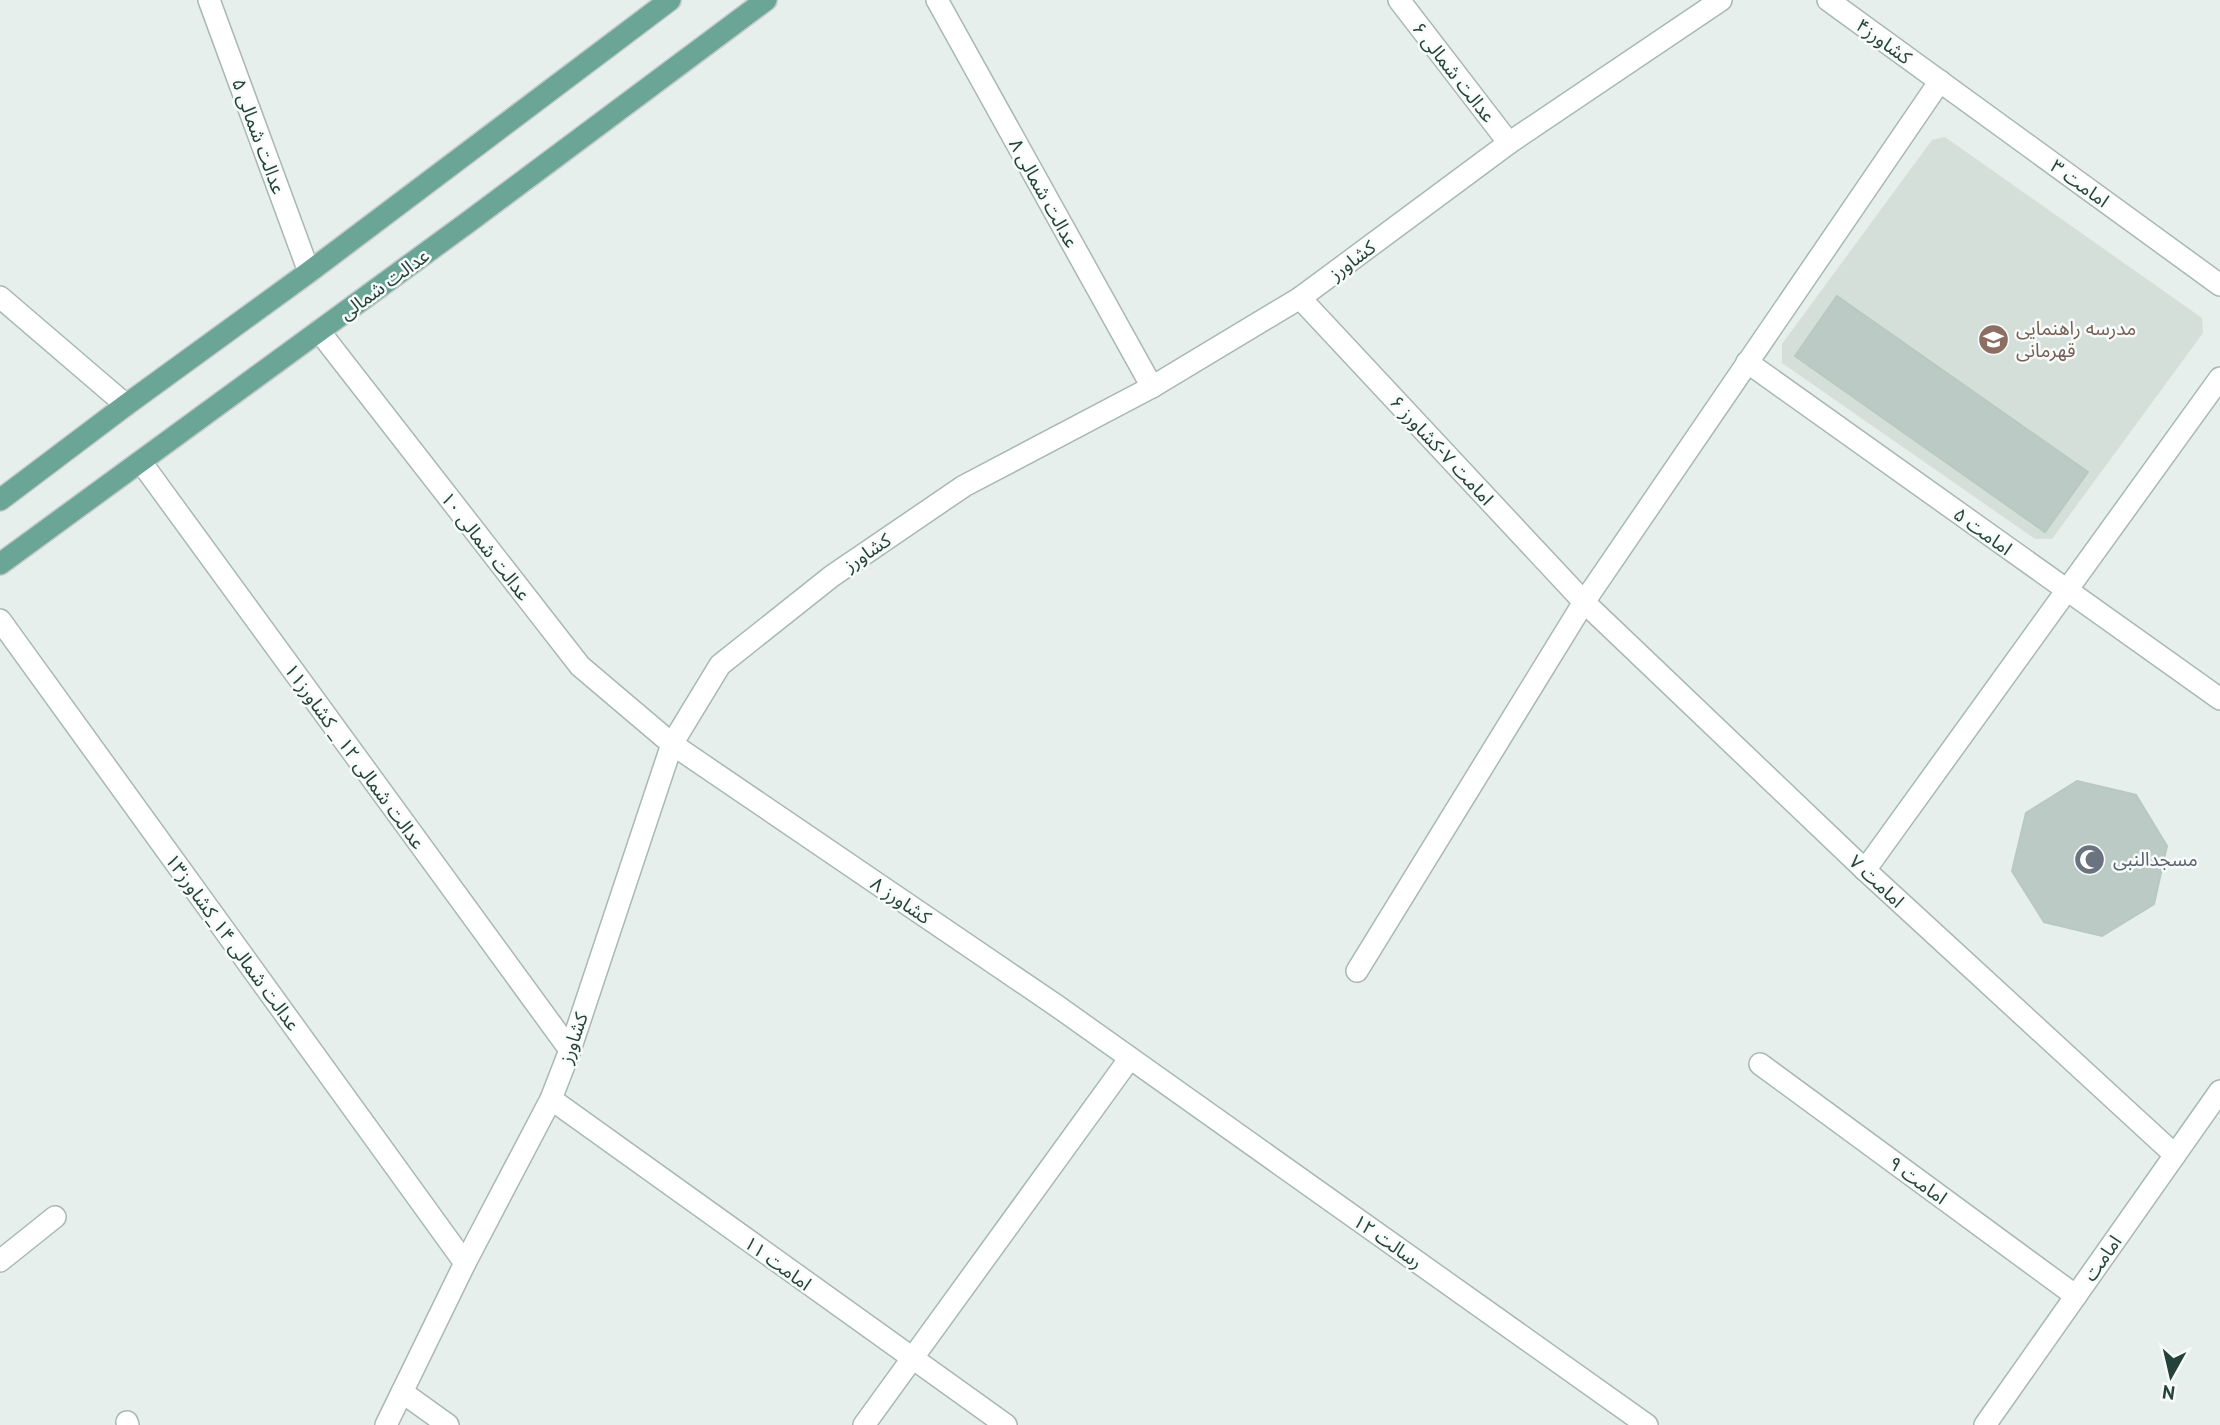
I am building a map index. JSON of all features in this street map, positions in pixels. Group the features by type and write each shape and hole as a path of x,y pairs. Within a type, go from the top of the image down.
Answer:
{"main road":[{"path":"0,500 670,0"},
{"name":"عدالت شمالی","path":"0,564 766,0"}],"street":[{"name":"عدالت شمالی ۵","path":"209,0 309,272"},
{"name":"عدالت شمالی ۸","path":"937,0 1152,387"},
{"name":"عدالت شمالی ۶","path":"1399,0 1509,143"},
{"name":"کشاورز۴","path":"1828,0 1940,81"},
{"name":"کشاورز","path":"387,1425 465,1263 551,1099 570,1050 672,744 720,665 831,576 964,486 1152,387 1300,298 1509,143 1717,1"},
{"name":"امامت ۳","path":"1940,81 2220,285"},
{"path":"1357,971 1584,602 1940,81"},
{"path":"0,297 126,405"},
{"name":"امامت ۷-کشاورز ۶","path":"1300,298 1584,602"},
{"name":"عدالت شمالی ۱۰","path":"319,331 580,666 672,744"},
{"name":"امامت ۵","path":"1747,362 2220,699"},
{"path":"1865,870 2220,378"},
{"name":"عدالت شمالی ۱۲ _ کشاورز۱۱","path":"141,462 570,1050"},
{"name":"امامت ۷","path":"1584,602 1865,870 2175,1155"},
{"name":"عدالت شمالی ۱۴_کشاورز۱۳","path":"0,620 465,1263"},
{"name":"کشاورز ۸","path":"672,744 1130,1058"},
{"path":"864,1425 1130,1058"},
{"name":"رسالت ۱۲","path":"1130,1058 1647,1425"},
{"name":"امامت ۹","path":"1760,1064 2076,1296"},
{"name":"امامت","path":"1985,1425 2220,1091"},
{"name":"امامت ۱۱","path":"551,1099 1006,1425"},
{"path":"0,1261 55,1217"},
{"path":"402,1392 448,1425"}],"shaded area":[{"name":"مدرسه راهنمایی قهرمانی","path":"1945,137 2202,318 2203,333 2052,539 2035,539 1782,363 1782,344 1932,140"}],"building":[{"path":"1837,296 2088,472 2045,532 1795,356"},
{"name":"مسجدالنبی","path":"2077,781 2136,795 2167,846 2154,904 2102,936 2044,922 2012,871 2026,813"}],"place":[{"name":"مدرسه راهنمایی قهرمانی","path":"1993,339"},
{"name":"مسجدالنبی","path":"2090,859"}]}
